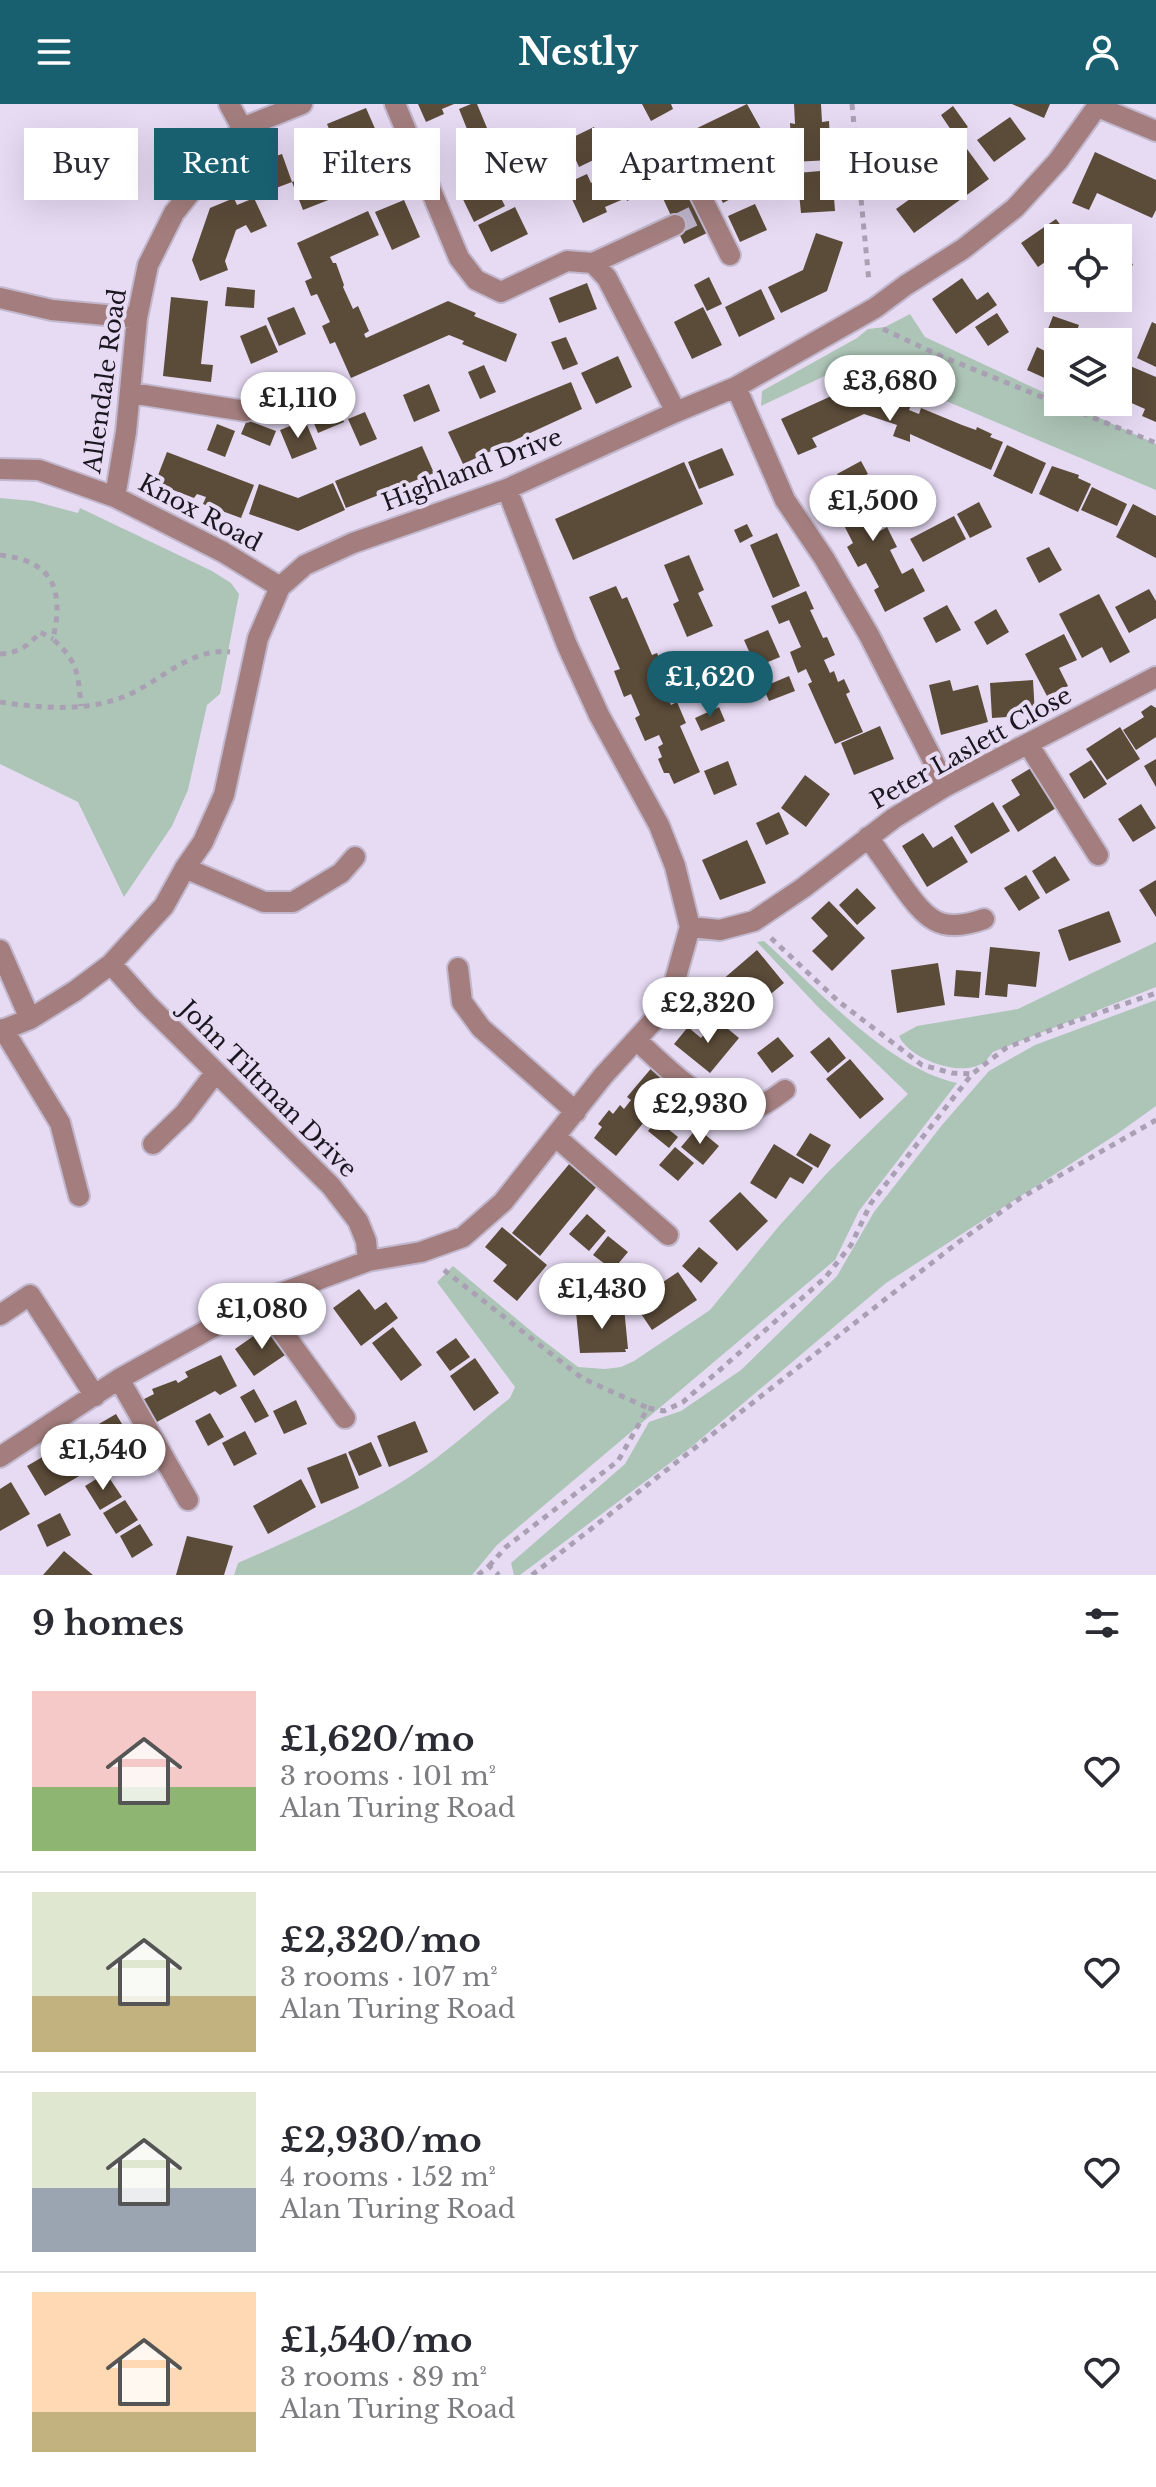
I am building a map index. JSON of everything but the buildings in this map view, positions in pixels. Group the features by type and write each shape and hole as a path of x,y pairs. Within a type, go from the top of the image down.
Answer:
{"street":[{"path":"229,104 242,128"},
{"name":"Allendale Road","path":"242,128 302,104"},
{"path":"395,104 459,258 476,280 501,292 567,261 593,263 675,225"},
{"path":"1098,105 1156,131"},
{"name":"Highland Drive","path":"2,1030 30,1019 111,964 164,906 203,842 224,795 258,638 280,587 305,565 353,543 507,489 736,387 875,308 963,249 1015,208 1058,161 1098,105"},
{"name":"Allendale Road","path":"115,497 131,393 137,318 148,265 174,213 184,200"},
{"path":"698,200 702,212 730,255"},
{"path":"593,263 607,278 676,412"},
{"path":"0,298 52,310 137,318"},
{"path":"736,387 785,500 824,558 869,635 946,786"},
{"path":"131,393 245,411 284,397"},
{"name":"Knox Road","path":"0,469 39,470 115,497 223,552 280,587"},
{"path":"0,1457 119,1379 260,1301 368,1261 421,1252 463,1237 503,1202 603,1076 656,1018 672,991 690,927 675,866 659,825 599,715 573,659 507,489"},
{"name":"Peter Laslett Close","path":"690,927 720,930 754,921 803,888 894,818 946,786 1156,677"},
{"path":"1028,744 1098,855"},
{"path":"868,837 918,907 932,920 965,926 984,919"},
{"path":"185,868 264,902 293,902 341,873 355,857"},
{"path":"0,950 30,1019"},
{"name":"John Tiltman Drive","path":"111,964 331,1186 358,1221 366,1241 368,1261"},
{"path":"458,968 462,1002 481,1028 576,1112"},
{"path":"2,1030 60,1123 79,1196"},
{"path":"636,1040 703,1097 724,1108 754,1109 785,1090"},
{"path":"153,1144 184,1114 216,1072"},
{"path":"556,1137 668,1235"},
{"path":"0,1315 30,1295 95,1396"},
{"path":"260,1301 345,1418"},
{"path":"119,1379 188,1500"}],"path":[{"path":"852,104 867,271 881,329 1156,443"},
{"path":"0,555 21,558 45,571 58,595 58,618 53,639"},
{"path":"0,654 24,648 40,632 53,639 69,653 78,676 81,706"},
{"path":"0,702 61,708 81,706 122,698 200,655 222,651 254,655"},
{"path":"754,921 838,1001 922,1065 952,1073 972,1074"},
{"path":"421,1252 582,1378 648,1408 664,1411 683,1402 825,1278 851,1245 871,1203 972,1074 1006,1048 1156,993"},
{"path":"532,1575 956,1244 1019,1199 1156,1120"},
{"path":"478,1575 506,1547 618,1461 648,1408"},
{"path":"489,1566 499,1575"}],"green space":[{"path":"910,314 925,337 1044,392 1044,416 1095,416 1156,444 1156,490 873,370 865,357 761,406 762,391 868,329 885,327"},
{"path":"0,498 33,501 78,513 80,508 212,571 231,583 239,594 220,694 207,705 188,790 172,826 124,897 78,802 0,764"},
{"path":"764,941 879,1044 931,1075 957,1083 859,1211 835,1260 497,1545 472,1575 234,1575 238,1563 333,1520 424,1467 510,1398 515,1387 437,1282 453,1266 578,1367 621,1367 710,1310 828,1172 908,1094 818,1007 757,942"},
{"path":"1156,942 1156,987 993,1052 979,1065 958,1068 934,1063 912,1051 899,1036 917,1026 1018,1009"},
{"path":"1156,1000 1156,1106 886,1283 690,1448 520,1575 514,1575 511,1563 625,1464 649,1422 681,1411 741,1370 837,1276 874,1212 989,1071 1035,1045"}],"tunnel":[{"path":"675,225 698,214"}]}
